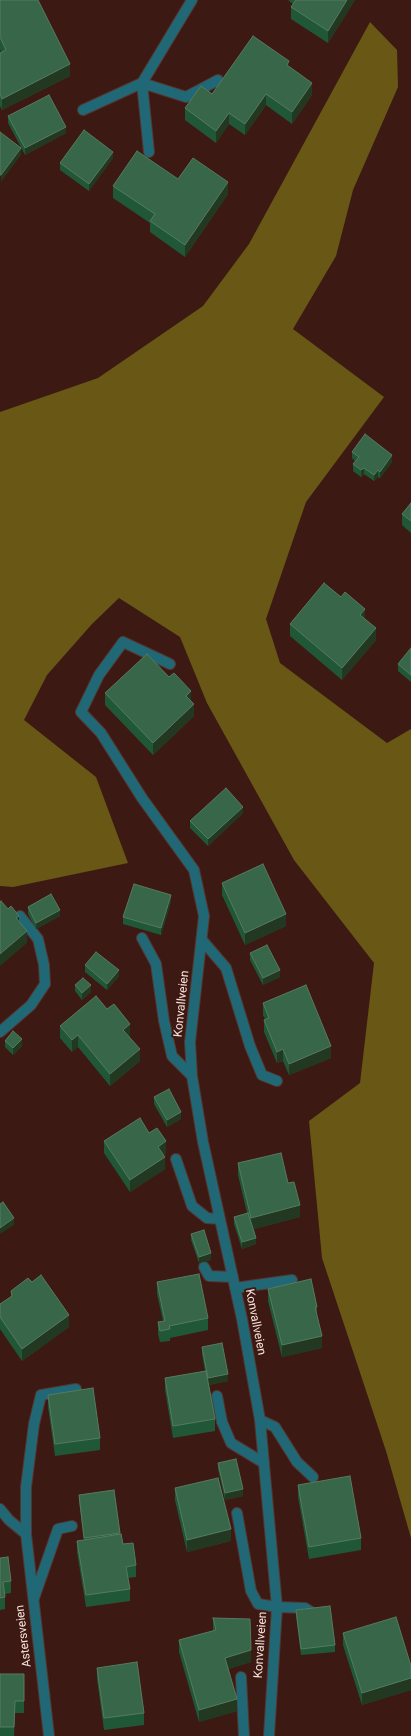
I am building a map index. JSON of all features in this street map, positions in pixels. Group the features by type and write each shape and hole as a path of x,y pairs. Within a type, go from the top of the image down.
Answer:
{"street":[{"path":"83,110 142,83 192,0"},
{"path":"142,83 186,97 218,80"},
{"path":"142,83 149,152"},
{"name":"Konvallveien","path":"170,664 123,642 99,675 81,712 101,733 142,798 194,870 204,916 190,1042 192,1076 203,1142 233,1277 260,1420 277,1607 269,1736"},
{"path":"0,1032 31,1005 45,984 44,965 38,939 20,916"},
{"path":"142,938 156,964 164,1021 172,1056 192,1076"},
{"path":"202,940 226,968 250,1046 262,1074 277,1081"},
{"path":"176,1159 192,1206 207,1218 220,1220"},
{"path":"204,1266 209,1276 233,1277"},
{"path":"235,1288 292,1280"},
{"name":"Astersveien","path":"49,1736 26,1534 26,1487 34,1424 41,1394 76,1389"},
{"path":"218,1396 222,1422 231,1443 264,1462"},
{"path":"260,1420 275,1427 297,1462 313,1477"},
{"path":"0,1509 9,1520 26,1534"},
{"path":"236,1513 251,1591 258,1604 277,1607 305,1608 311,1612"},
{"path":"33,1600 58,1529 72,1526"},
{"path":"241,1677 244,1736"}],"shaded area":[{"path":"370,22 397,50 398,87 353,190 336,256 293,329 384,397 306,502 266,619 280,663 387,743 411,729 411,1538 386,1451 322,1258 309,1121 360,1083 374,963 294,860 207,703 180,637 119,598 92,624 47,675 24,720 96,777 128,863 13,887 0,886 0,412 98,378 203,306 249,244"}],"building":[{"path":"0,0 38,0 70,64 2,99 0,94 0,53 6,50 0,37"},
{"path":"296,0 347,0 328,31 291,7"},
{"path":"253,36 289,61 287,65 312,83 292,112 266,94 245,124 229,113 216,131 185,108 201,86 212,94"},
{"path":"49,95 66,127 25,148 8,116"},
{"path":"84,130 113,152 89,184 60,163"},
{"path":"0,132 21,148 1,175 0,175"},
{"path":"137,151 178,179 193,158 228,182 185,245 150,221 155,214 113,186"},
{"path":"365,434 392,455 380,472 378,470 374,475 364,468 361,470 353,464 359,457 352,452"},
{"path":"411,503 411,521 402,514"},
{"path":"324,583 341,597 345,592 365,609 360,615 376,628 342,668 290,624"},
{"path":"411,648 411,675 398,664"},
{"path":"147,654 169,677 174,673 191,691 186,696 194,704 153,743 105,693"},
{"path":"226,788 243,807 208,839 190,821"},
{"path":"263,864 286,914 245,933 222,883"},
{"path":"134,884 171,895 161,928 123,917"},
{"path":"51,894 60,910 36,923 28,907"},
{"path":"1,901 8,909 11,906 19,916 16,918 27,931 0,954 0,902"},
{"path":"267,945 280,970 263,978 250,953"},
{"path":"96,952 119,970 107,984 85,965"},
{"path":"83,978 91,985 82,993 75,985"},
{"path":"306,985 331,1046 289,1064 283,1049 277,1052 264,1020 269,1018 263,1003"},
{"path":"96,996 107,1009 114,1004 130,1024 123,1030 140,1049 110,1074 78,1035 72,1040 60,1026"},
{"path":"13,1031 22,1039 13,1048 5,1041"},
{"path":"169,1089 181,1112 167,1120 154,1097"},
{"path":"140,1118 149,1133 157,1128 166,1141 158,1147 165,1157 130,1180 104,1141"},
{"path":"281,1153 288,1183 294,1182 300,1205 251,1218 238,1163"},
{"path":"3,1202 14,1218 0,1228 0,1204"},
{"path":"248,1213 256,1238 242,1242 234,1217"},
{"path":"204,1230 211,1253 199,1257 191,1234"},
{"path":"199,1274 208,1318 169,1326 170,1329 160,1331 158,1322 165,1321 157,1282"},
{"path":"41,1275 69,1315 22,1349 0,1317 0,1304 12,1296 11,1291 28,1278 32,1282"},
{"path":"311,1279 317,1307 315,1307 322,1336 282,1345 268,1289"},
{"path":"222,1343 228,1374 208,1378 202,1347"},
{"path":"206,1371 215,1419 173,1426 165,1378"},
{"path":"93,1388 100,1438 55,1444 48,1395"},
{"path":"236,1459 243,1489 225,1493 218,1463"},
{"path":"350,1476 361,1538 309,1547 298,1485"},
{"path":"218,1478 231,1529 187,1540 175,1488"},
{"path":"114,1490 120,1533 84,1538 79,1495"},
{"path":"121,1534 123,1544 133,1543 136,1565 126,1567 130,1589 86,1595 77,1541"},
{"path":"8,1557 11,1581 3,1582 5,1597 0,1598 0,1558"},
{"path":"330,1606 335,1645 301,1649 296,1610"},
{"path":"396,1617 411,1666 411,1678 362,1693 343,1633"},
{"path":"213,1618 250,1619 251,1650 225,1658 237,1699 199,1710 179,1640 216,1630"},
{"path":"137,1662 144,1713 104,1718 97,1668"},
{"path":"0,1674 24,1674 24,1701 15,1701 14,1727 0,1727"}]}
